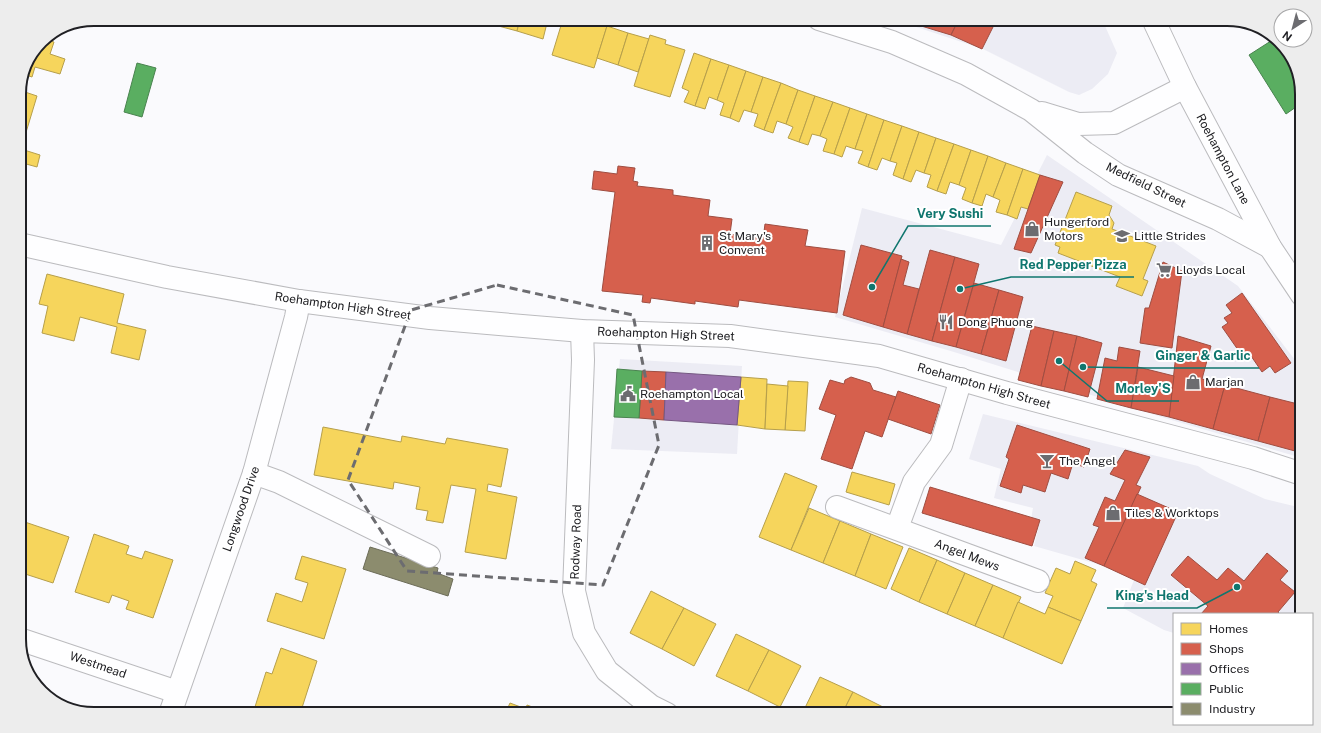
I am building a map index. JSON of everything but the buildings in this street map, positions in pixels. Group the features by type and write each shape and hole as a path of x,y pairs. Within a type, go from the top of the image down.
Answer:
{"main road":[{"name":"Medfield Street","path":"841,26 892,42 966,74 1031,110 1084,153 1118,175 1218,219 1270,247"},
{"name":"Roehampton Lane","path":"1156,26 1185,87 1270,247 1295,284"},
{"name":"Medfield Street","path":"1031,110 1078,124 1114,123 1185,87"},
{"name":"Roehampton High Street","path":"26,246 167,277 299,300 430,318 582,331 730,336 822,347 879,356 1253,458 1295,472"},
{"name":"Longwood Drive","path":"172,707 254,473 299,300"},
{"name":"Rodway Road","path":"582,331 583,360 574,591 584,633 607,671 653,707"},
{"path":"897,528 914,482 941,446 961,379"},
{"path":"254,473 279,482 429,556"},
{"name":"Angel Mews","path":"837,507 1038,581"},
{"name":"Westmead","path":"26,641 177,692"}],"highlighted area":[{"path":"497,285 633,315 659,445 603,585 407,571 348,480 411,310"}],"shaded area":[{"path":"913,26 1105,26 1117,53 1108,74 1092,89 1079,95 1069,92 983,49"},
{"path":"1047,155 1238,286 1295,360 1295,456 1168,419 954,352 835,317 862,208 1001,245"},
{"path":"620,359 742,366 737,454 611,449"},
{"path":"983,414 1198,466 1210,474 1265,499 1295,506 1295,613 1173,613 1173,633 1164,630 1123,608 1134,580 1104,566 1034,546 1040,521 1031,519 1033,508 994,498 1001,469 969,459"}],"place":[{"name":"Hungerford Motors","path":"1032,229"},
{"name":"Little Strides","path":"1122,236"},
{"name":"St Mary's Convent","path":"707,243"},
{"name":"Lloyds Local","path":"1164,270"},
{"name":"Very Sushi","path":"872,287"},
{"name":"Red Pepper Pizza","path":"960,289"},
{"name":"Dong Phuong","path":"946,322"},
{"name":"Morley'S","path":"1059,361"},
{"name":"Ginger & Garlic","path":"1083,367"},
{"name":"Marjan","path":"1193,382"},
{"name":"Roehampton Local","path":"628,394"},
{"name":"The Angel","path":"1047,461"},
{"name":"Tiles & Worktops","path":"1113,513"},
{"name":"King's Head","path":"1237,587"}]}
